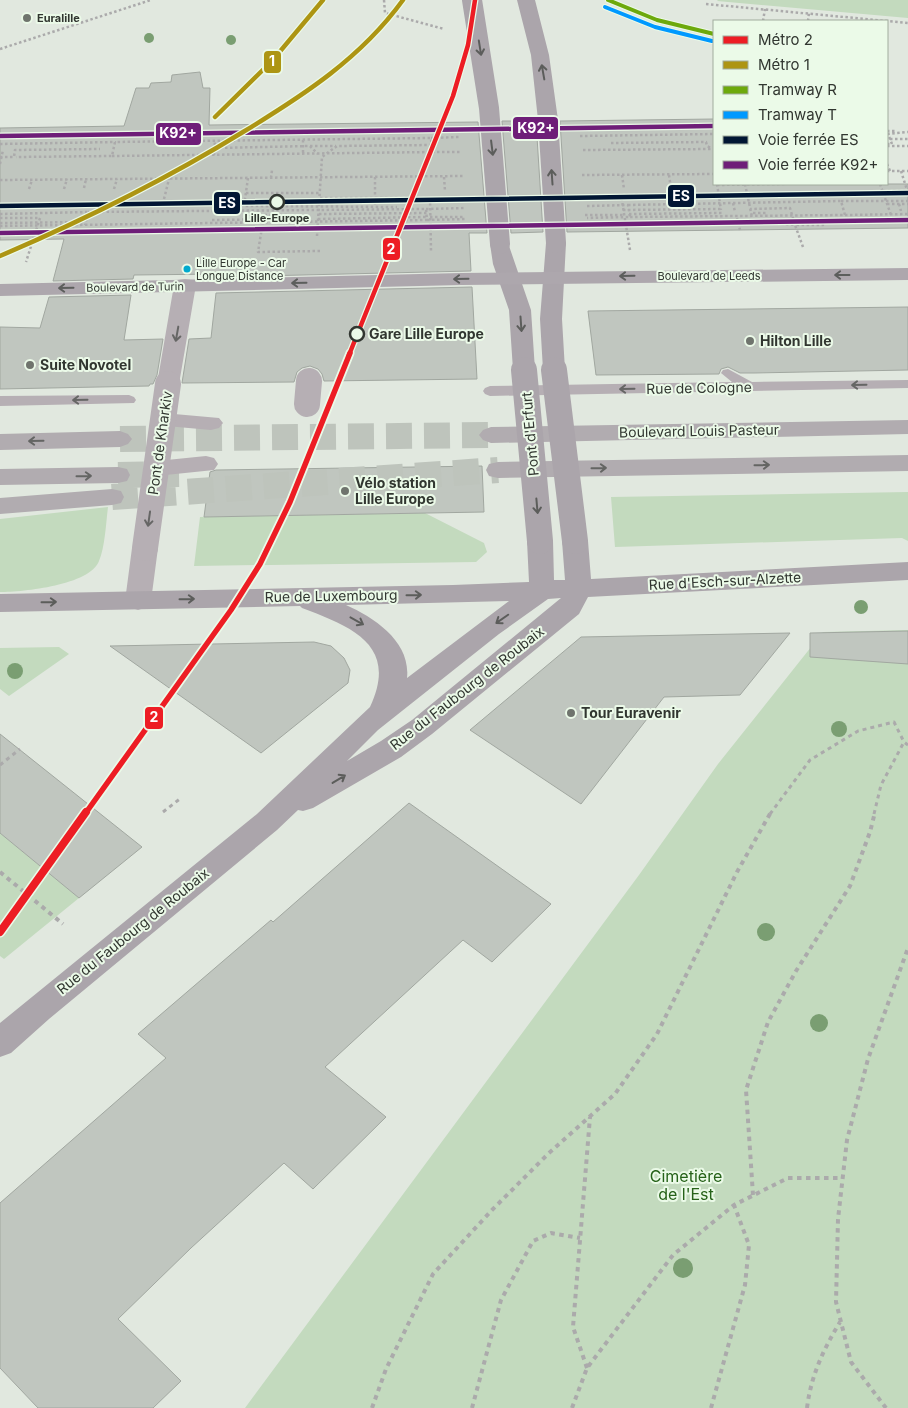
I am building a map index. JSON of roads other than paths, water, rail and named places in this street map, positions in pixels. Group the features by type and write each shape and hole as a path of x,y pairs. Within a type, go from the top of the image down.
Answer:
{"highway":[{"path":"631,432 908,411"},
{"name":"Boulevard Louis Pasteur","path":"491,435 908,428"},
{"path":"0,442 120,439"},
{"path":"498,470 908,463"},
{"path":"0,477 115,486 0,506"}],"main road":[{"name":"Pont d'Erfurt","path":"472,0 488,108 500,244 504,264 520,310 540,541 542,590"},
{"path":"526,0 540,55 545,87 556,243 551,319 554,370 579,589"},
{"name":"Boulevard de Leeds","path":"510,278 908,274"},
{"name":"Boulevard de Turin","path":"0,290 510,278"},
{"name":"Rue d'Esch-sur-Alzette","path":"542,590 908,571"},
{"name":"Rue du Faubourg de Roubaix","path":"267,822 384,753 422,727 561,616 570,607 579,589"},
{"name":"Rue de Luxembourg","path":"0,603 542,590"},
{"name":"Rue du Faubourg de Roubaix","path":"0,1043 38,1009 267,822 356,734 380,713 490,627 542,590"},
{"path":"295,597 352,618 374,632 386,646 391,656 394,671 394,687 380,713"}],"street":[{"name":"Pont de Kharkiv","path":"138,601 168,384 184,285"},
{"path":"163,420 211,423"},
{"path":"156,468 206,464"}],"lane":[{"path":"728,373 749,387"},
{"name":"Rue de Cologne","path":"490,391 908,384"},
{"path":"0,401 107,393 128,400"}],"tunnel":[{"path":"120,439 491,435"},
{"path":"112,497 498,470"},
{"path":"118,475 179,474"}],"metro line":[{"name":"1","path":"215,117 245,90 272,61 323,0"},
{"name":"1","path":"0,256 65,228 129,197 192,163 274,113 336,71 372,38 403,0"},
{"name":"2","path":"0,932 231,610 260,564 290,502 453,96 468,45 475,0"}],"tram line":[{"name":"R","path":"608,0 657,20 713,34"},
{"name":"T","path":"605,7 655,27 712,41"}],"rail line":[{"name":"K92+","path":"0,136 713,126"},
{"name":"ES","path":"0,206 908,193"},
{"name":"K92+","path":"0,233 908,220"}],"place":[{"name":"Euralille","path":"27,18"},
{"name":"Lille-Europe","path":"277,202"},
{"name":"Lille Europe - Car Longue Distance","path":"187,269"},
{"name":"Gare Lille Europe","path":"357,334"},
{"name":"Hilton Lille","path":"750,341"},
{"name":"Suite Novotel","path":"30,365"},
{"name":"Vélo station Lille Europe","path":"345,491"},
{"name":"Tour Euravenir","path":"571,713"}],"park label":[{"name":"Cimetière de l'Est","path":"686,1185"}]}
